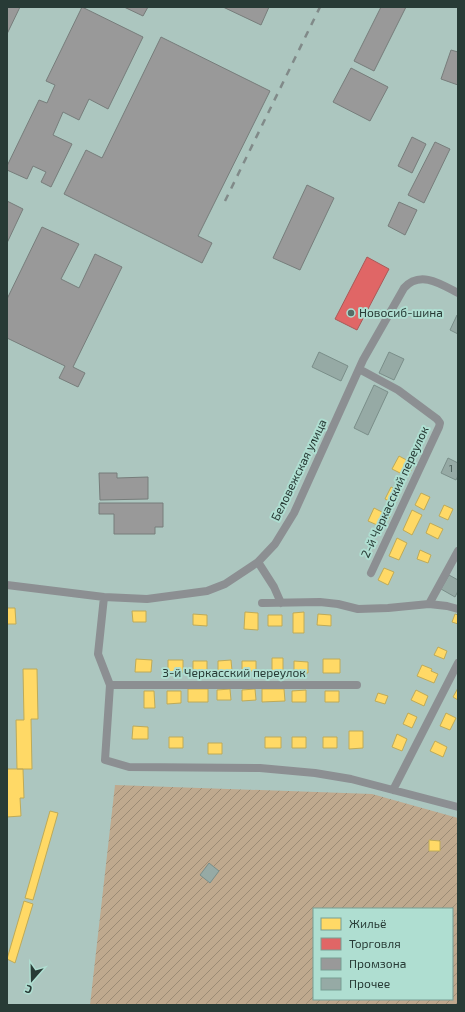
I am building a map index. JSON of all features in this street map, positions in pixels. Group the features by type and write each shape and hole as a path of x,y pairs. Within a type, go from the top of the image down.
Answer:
{"street":[{"name":"Беловежская улица","path":"7,585 104,597 147,599 207,591 225,584 258,562 276,544 294,513 359,369 404,288 416,280 433,280 458,293"},
{"name":"2-й Черкасский переулок","path":"359,369 398,390 440,422 422,466 371,573"},
{"path":"429,604 458,551"},
{"path":"258,562 274,587 281,603"},
{"path":"104,597 98,654 110,685 105,760 129,767 260,768 315,773 351,779 458,807"},
{"path":"262,603 320,602 338,604 358,609 429,604 458,609"},
{"path":"393,790 458,663"},
{"name":"3-й Черкасский переулок","path":"110,685 357,684"}],"shaded area":[{"path":"115,785 372,794 458,818 458,1005 90,1005"}],"building: Жильё":[{"path":"399,456 414,464 408,477 392,469"},
{"path":"391,487 401,491 395,504 385,499"},
{"path":"421,493 430,497 424,510 415,505"},
{"path":"444,505 453,509 448,520 439,516"},
{"path":"374,508 390,516 384,528 368,521"},
{"path":"412,510 422,515 412,535 403,530"},
{"path":"430,523 443,529 438,539 426,533"},
{"path":"397,538 407,543 399,560 389,556"},
{"path":"420,550 431,555 428,563 417,559"},
{"path":"384,568 394,572 388,585 378,580"},
{"path":"7,608 15,608 16,624 7,624"},
{"path":"132,611 146,611 146,622 133,622"},
{"path":"245,612 258,613 258,630 244,629"},
{"path":"304,612 304,633 293,633 293,613"},
{"path":"193,614 207,615 207,626 193,625"},
{"path":"318,614 331,615 331,626 317,625"},
{"path":"455,614 458,615 458,624 452,622"},
{"path":"268,615 282,615 282,626 268,626"},
{"path":"438,647 447,651 444,659 434,655"},
{"path":"272,658 283,658 283,672 272,672"},
{"path":"136,659 152,660 151,672 135,672"},
{"path":"323,659 340,659 340,673 323,673"},
{"path":"168,660 183,660 183,672 168,672"},
{"path":"231,660 232,671 218,671 218,661"},
{"path":"193,661 207,661 207,672 193,672"},
{"path":"242,661 256,661 256,671 242,671"},
{"path":"294,661 308,662 308,673 294,672"},
{"path":"422,665 432,669 431,671 438,674 434,683 417,676"},
{"path":"23,669 37,669 38,719 31,719 32,769 17,769 16,720 24,720"},
{"path":"458,688 458,700 453,697"},
{"path":"188,689 208,689 208,702 188,702"},
{"path":"230,689 231,700 217,700 217,690"},
{"path":"255,689 256,700 242,701 242,690"},
{"path":"262,689 284,689 285,701 262,702"},
{"path":"306,690 306,702 292,702 292,691"},
{"path":"416,690 428,696 424,706 411,700"},
{"path":"144,691 154,691 155,708 144,708"},
{"path":"167,691 181,691 181,703 167,704"},
{"path":"325,691 339,691 339,702 325,702"},
{"path":"378,693 388,696 385,704 375,701"},
{"path":"408,713 417,717 412,728 403,724"},
{"path":"446,713 456,718 450,730 440,726"},
{"path":"133,726 148,727 148,739 132,739"},
{"path":"349,731 363,731 363,748 349,749"},
{"path":"397,734 407,739 402,751 392,747"},
{"path":"169,737 183,737 183,748 169,748"},
{"path":"265,737 281,737 281,748 265,748"},
{"path":"292,737 306,737 306,748 292,748"},
{"path":"323,737 337,737 337,748 323,748"},
{"path":"435,741 447,747 443,757 430,751"},
{"path":"208,743 222,743 222,754 208,754"},
{"path":"7,769 23,769 24,798 20,798 21,816 7,817"},
{"path":"50,811 58,813 33,900 25,898"},
{"path":"429,840 440,841 440,851 429,851"},
{"path":"24,901 33,904 15,963 7,959"}],"building: Торговля":[{"path":"367,257 389,269 357,330 335,319"}],"building: Промзона":[{"path":"7,7 20,7 7,34"},
{"path":"82,7 143,37 108,109 89,99 79,120 63,112 53,135 72,144 51,187 41,182 46,172 33,166 27,179 7,170 7,166 39,100 47,103 55,85 46,81"},
{"path":"124,7 148,7 143,16"},
{"path":"223,7 269,7 261,25"},
{"path":"381,7 406,7 374,71 354,61"},
{"path":"161,37 270,91 198,236 212,243 202,263 64,194 86,150 102,158"},
{"path":"451,50 458,52 458,85 441,79"},
{"path":"351,68 388,87 370,121 333,102"},
{"path":"412,137 426,144 412,173 398,166"},
{"path":"435,142 450,149 424,203 408,195"},
{"path":"307,185 334,198 300,270 273,258"},
{"path":"7,201 23,209 7,243"},
{"path":"399,202 417,210 405,235 388,226"},
{"path":"42,227 79,244 61,279 79,288 95,254 122,267 73,367 85,373 78,387 59,378 65,366 7,338 7,299"},
{"path":"99,473 117,473 117,478 148,477 148,499 100,500"},
{"path":"99,503 163,503 163,527 155,527 155,534 114,534 114,514 99,514"}],"building: Прочее":[{"path":"458,315 458,334 450,330"},
{"path":"319,352 348,366 341,381 312,367"},
{"path":"389,352 404,359 394,380 379,373"},
{"path":"374,385 388,392 368,435 354,428"},
{"path":"448,458 458,463 458,476 456,480 441,473"},
{"path":"449,575 458,580 458,591 455,597 441,589"},
{"path":"209,863 219,871 210,883 200,875"}],"railway":[{"path":"225,201 320,7"}],"place":[{"name":"Новосиб-шина","path":"351,313"}]}
